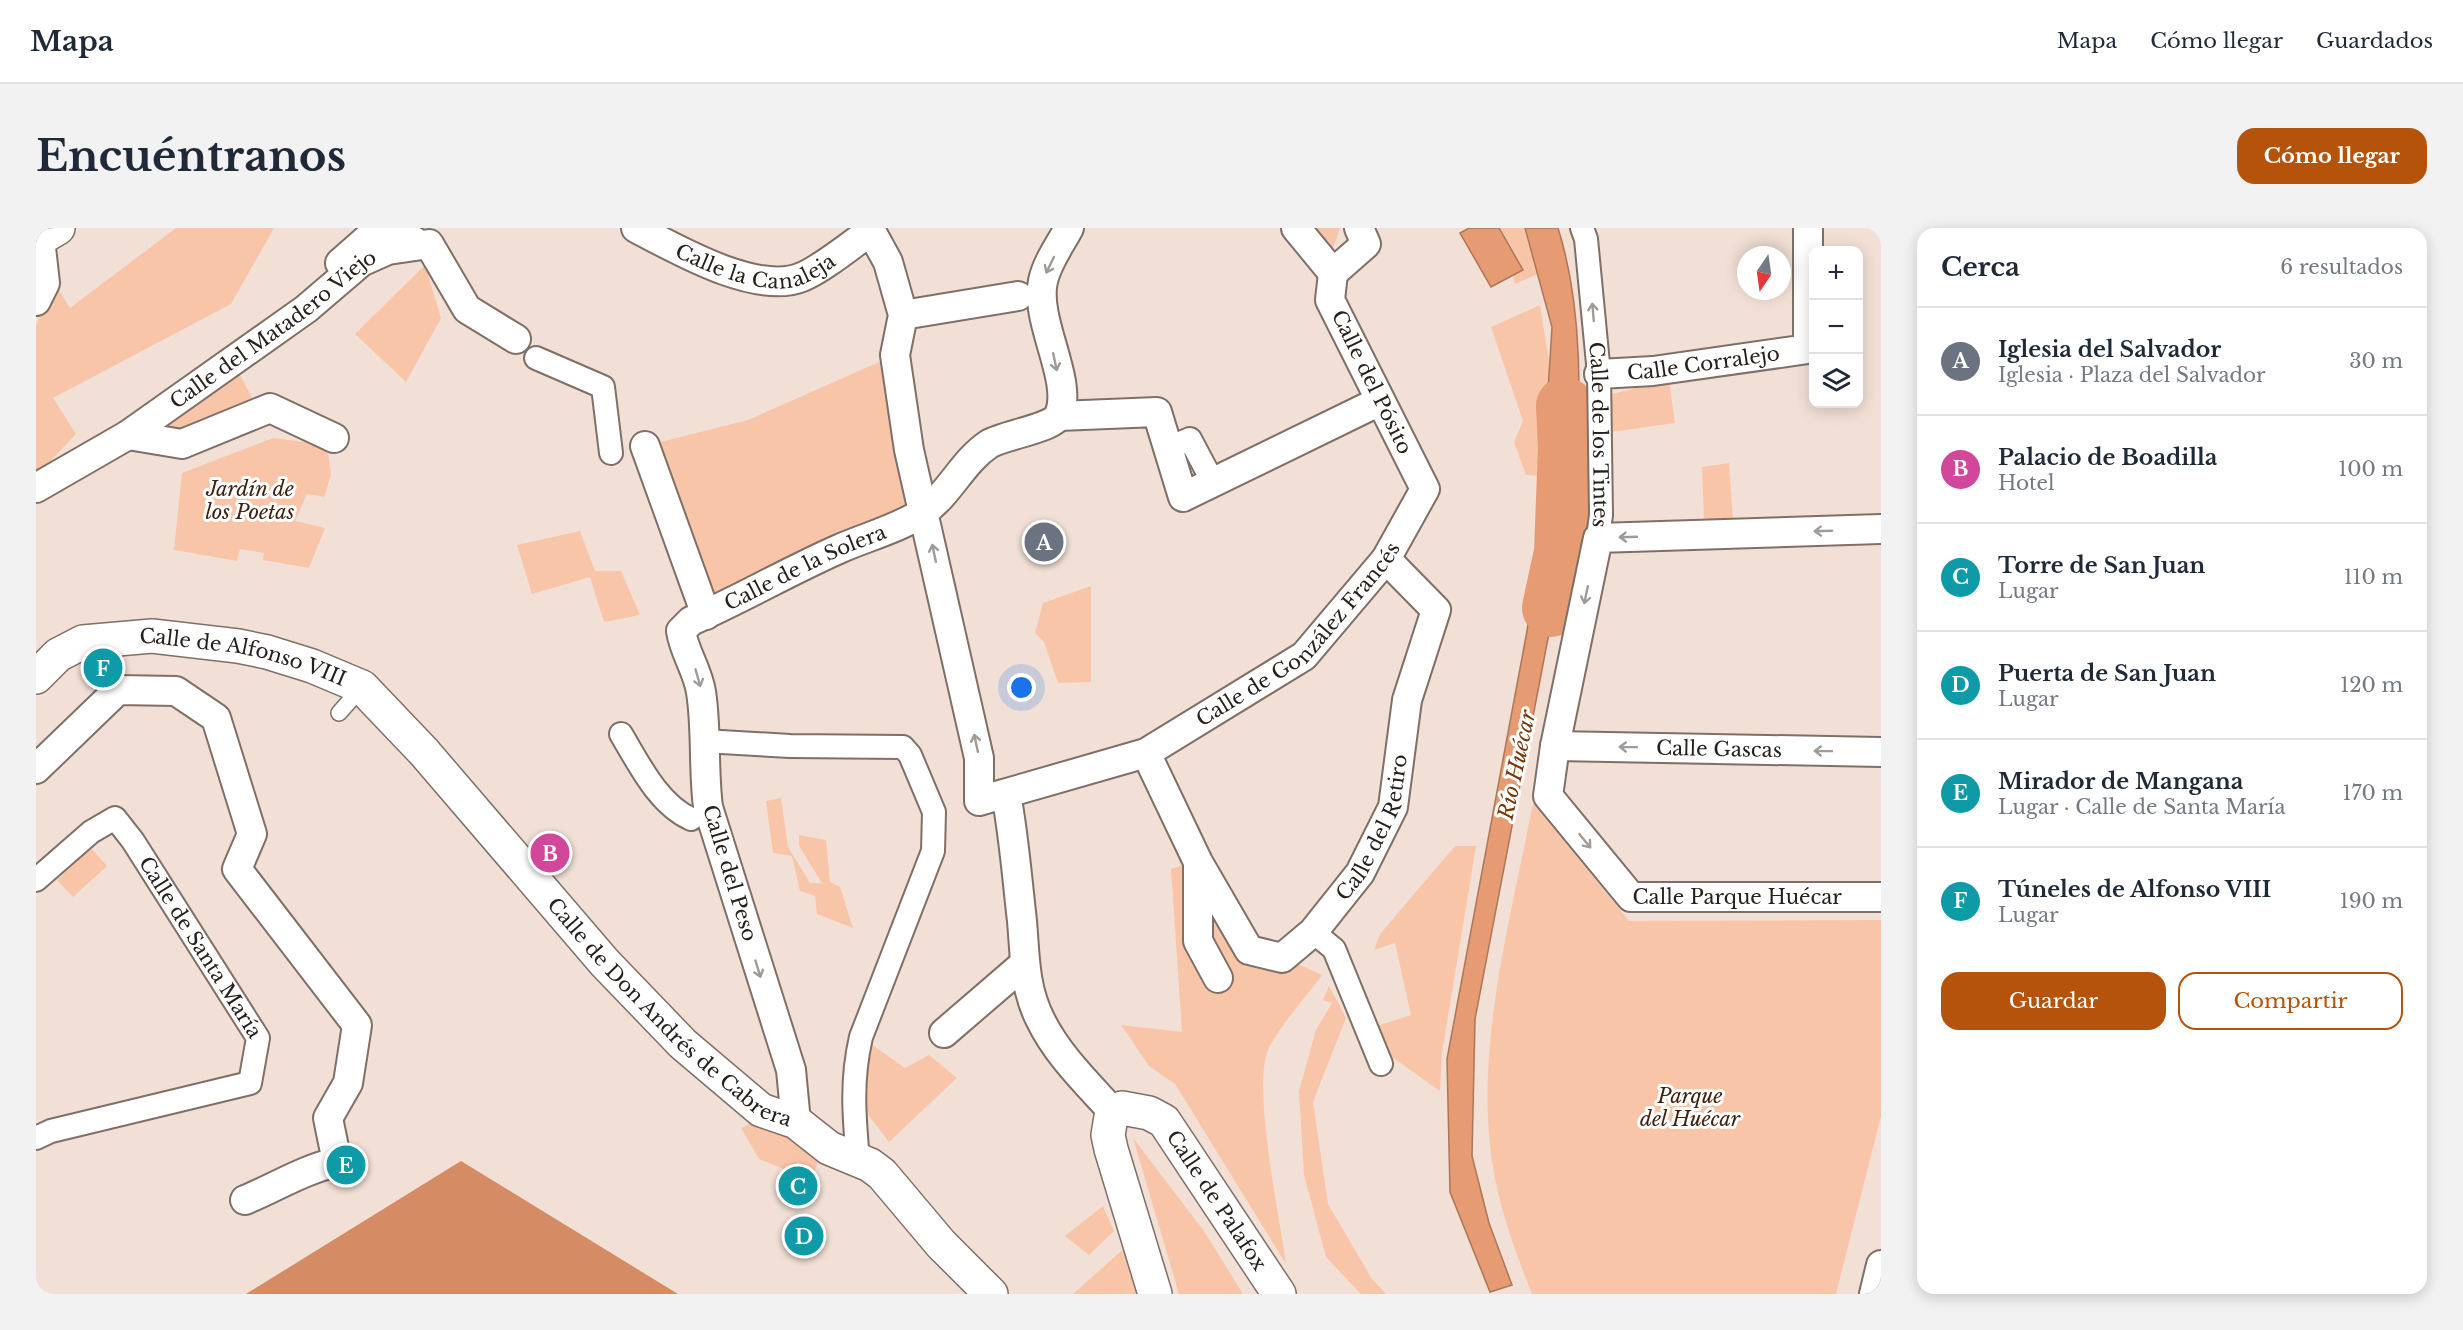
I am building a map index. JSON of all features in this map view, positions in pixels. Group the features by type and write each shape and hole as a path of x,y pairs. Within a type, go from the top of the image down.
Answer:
{"street":[{"name":"Calle la Canaleja","path":"636,228 686,255 733,273 768,281 801,278 872,231 888,262 903,315"},
{"path":"1030,301 1069,228"},
{"path":"1296,228 1333,273 1366,244 1359,228"},
{"name":"Calle de los Tintes","path":"1555,746 1601,515 1599,374 1586,239 1582,228"},
{"name":"Calle Corralejo","path":"1599,374 1653,371 1808,349 1808,228"},
{"name":"Calle del Matadero Viejo","path":"297,302 373,234 432,236"},
{"path":"36,301 45,283 44,236"},
{"path":"432,236 467,309 526,349 603,387 611,453"},
{"name":"Calle del Matadero Viejo","path":"36,488 128,435 306,309 362,262 388,250 432,236"},
{"name":"Calle del Pósito","path":"1333,273 1330,300 1425,489"},
{"path":"1030,301 903,315 895,355 909,450 925,511 979,758 1018,879 1023,965 1039,1018 1055,1046 1113,1113 1108,1135 1112,1160 1155,1294"},
{"path":"925,511 963,468 988,445 1018,432 1052,423 1059,416 1062,394 1030,301"},
{"path":"1059,416 1157,412 1166,449 1183,497 1380,400"},
{"path":"128,435 182,444 270,408 334,438"},
{"path":"1166,449 1190,439 1207,471"},
{"name":"Calle del Peso","path":"645,446 696,620 681,634 701,688 708,807 791,1070 796,1122"},
{"name":"Calle de González Francés","path":"993,797 1146,753 1304,656 1386,559 1425,489"},
{"name":"Calle de la Solera","path":"696,620 786,573 925,511"},
{"path":"1598,538 1881,529"},
{"name":"Calle del Retiro","path":"1146,753 1198,862 1249,950 1282,958 1313,932 1360,873 1393,807 1407,700 1436,610 1386,559"},
{"name":"Calle de Alfonso VIII","path":"36,677 58,655 83,642 152,636 238,646 267,652 312,666 372,697"},
{"path":"36,769 118,690 176,691 216,718 252,834 237,869 357,1025 348,1083 328,1118 337,1162 311,1168 298,1178 245,1200"},
{"name":"Calle de Don Andrés de Cabrera","path":"372,697 604,963 661,1022 761,1110 796,1122 829,1148 858,1160 882,1174 941,1244 991,1294"},
{"path":"621,734 658,792 681,814 691,819"},
{"path":"704,741 790,751 853,742 903,747 910,755 934,812 933,851 861,1036 852,1078 858,1160"},
{"name":"Calle Gascas","path":"1555,746 1881,752"},
{"name":"Calle Parque Huécar","path":"1555,746 1548,796 1631,897 1881,897"},
{"name":"Calle de Santa María","path":"36,880 91,832 115,818 133,842 258,1038 250,1083 51,1131 36,1138"},
{"name":"Calle del Retiro","path":"1198,862 1198,941 1218,978"},
{"path":"1313,932 1334,950 1381,1064"},
{"path":"944,1033 1023,965"},
{"name":"Calle de Palafox","path":"1113,1113 1122,1108 1132,1108 1164,1121 1279,1294"},
{"path":"1874,1294 1881,1265"}],"lane":[{"path":"339,712 372,697"}],"green space":[{"path":"176,228 274,228 231,304 53,398 76,434 36,476 36,326 53,281 70,308"},
{"path":"1306,228 1340,228 1330,257"},
{"path":"1500,228 1525,228 1538,274 1515,284 1513,275 1522,270"},
{"path":"425,265 441,318 406,382 355,334"},
{"path":"1540,305 1550,368 1543,476 1526,475 1514,442 1523,421 1491,327"},
{"path":"895,355 925,511 706,615 645,446 748,420"},
{"path":"235,366 255,403 178,437 161,426"},
{"path":"1669,380 1675,423 1611,432 1608,395"},
{"name":"Jardín de los Poetas","path":"273,438 327,445 331,475 324,497 307,494 295,521 325,528 309,568 263,560 264,553 240,549 237,561 174,550 182,473"},
{"path":"1729,463 1733,520 1704,520 1702,467"},
{"path":"580,531 595,571 621,571 640,615 604,622 590,577 532,594 517,545"},
{"path":"1091,586 1091,682 1058,683 1044,642 1035,633 1043,603"},
{"path":"781,798 788,847 810,883 822,883 799,846 799,835 826,840 830,882 840,887 853,928 817,914 815,896 800,891 792,856 773,853 766,801"},
{"name":"Parque del Huécar","path":"1533,803 1629,921 1881,920 1881,1116 1836,1294 1532,1294 1500,1202 1492,1164 1488,1103 1489,1060 1499,974"},
{"path":"1455,846 1476,846 1442,1053 1440,1091 1389,1055 1377,1026 1411,1015 1395,943 1374,950 1380,934"},
{"path":"91,848 107,866 73,897 57,880"},
{"path":"1192,862 1204,938 1202,880 1244,955 1296,963 1322,975 1273,1041 1268,1050 1264,1068 1265,1122 1286,1264 1175,1084 1149,1066 1121,1025 1182,1032 1171,869"},
{"path":"1329,986 1346,1018 1313,1102 1328,1204 1372,1279 1386,1294 1361,1294 1326,1257 1304,1175 1299,1091 1316,1030 1332,1003 1323,1000"},
{"path":"861,1037 905,1068 929,1055 957,1078 889,1142 867,1113"},
{"path":"763,1117 821,1158 809,1179 759,1159 741,1128"},
{"path":"1133,1138 1204,1231 1243,1294 1179,1294"},
{"path":"1103,1206 1114,1231 1089,1255 1065,1236"},
{"path":"1128,1245 1141,1294 1073,1294"}],"shaded area":[{"path":"461,1161 678,1294 246,1294"}],"water":[{"path":"1469,228 1499,228 1523,270 1491,287 1460,233"},
{"path":"1525,228 1558,228 1566,259 1576,323 1578,356 1579,421 1576,485 1542,487 1552,327"},
{"path":"1542,526 1569,529 1475,1019 1472,1156 1489,1223 1512,1285 1490,1292 1450,1192 1447,1059 1527,631"}],"waterway":[{"name":"Río Huécar","path":"1551,608 1563,552 1567,448 1565,406"}],"place":[{"name":"Iglesia del Salvador","path":"1044,542"},
{"name":"Túneles de Alfonso VIII","path":"103,668"},
{"name":"Palacio de Boadilla","path":"550,853"},
{"name":"Mirador de Mangana","path":"346,1165"},
{"name":"Torre de San Juan","path":"798,1186"},
{"name":"Puerta de San Juan","path":"804,1236"}]}
